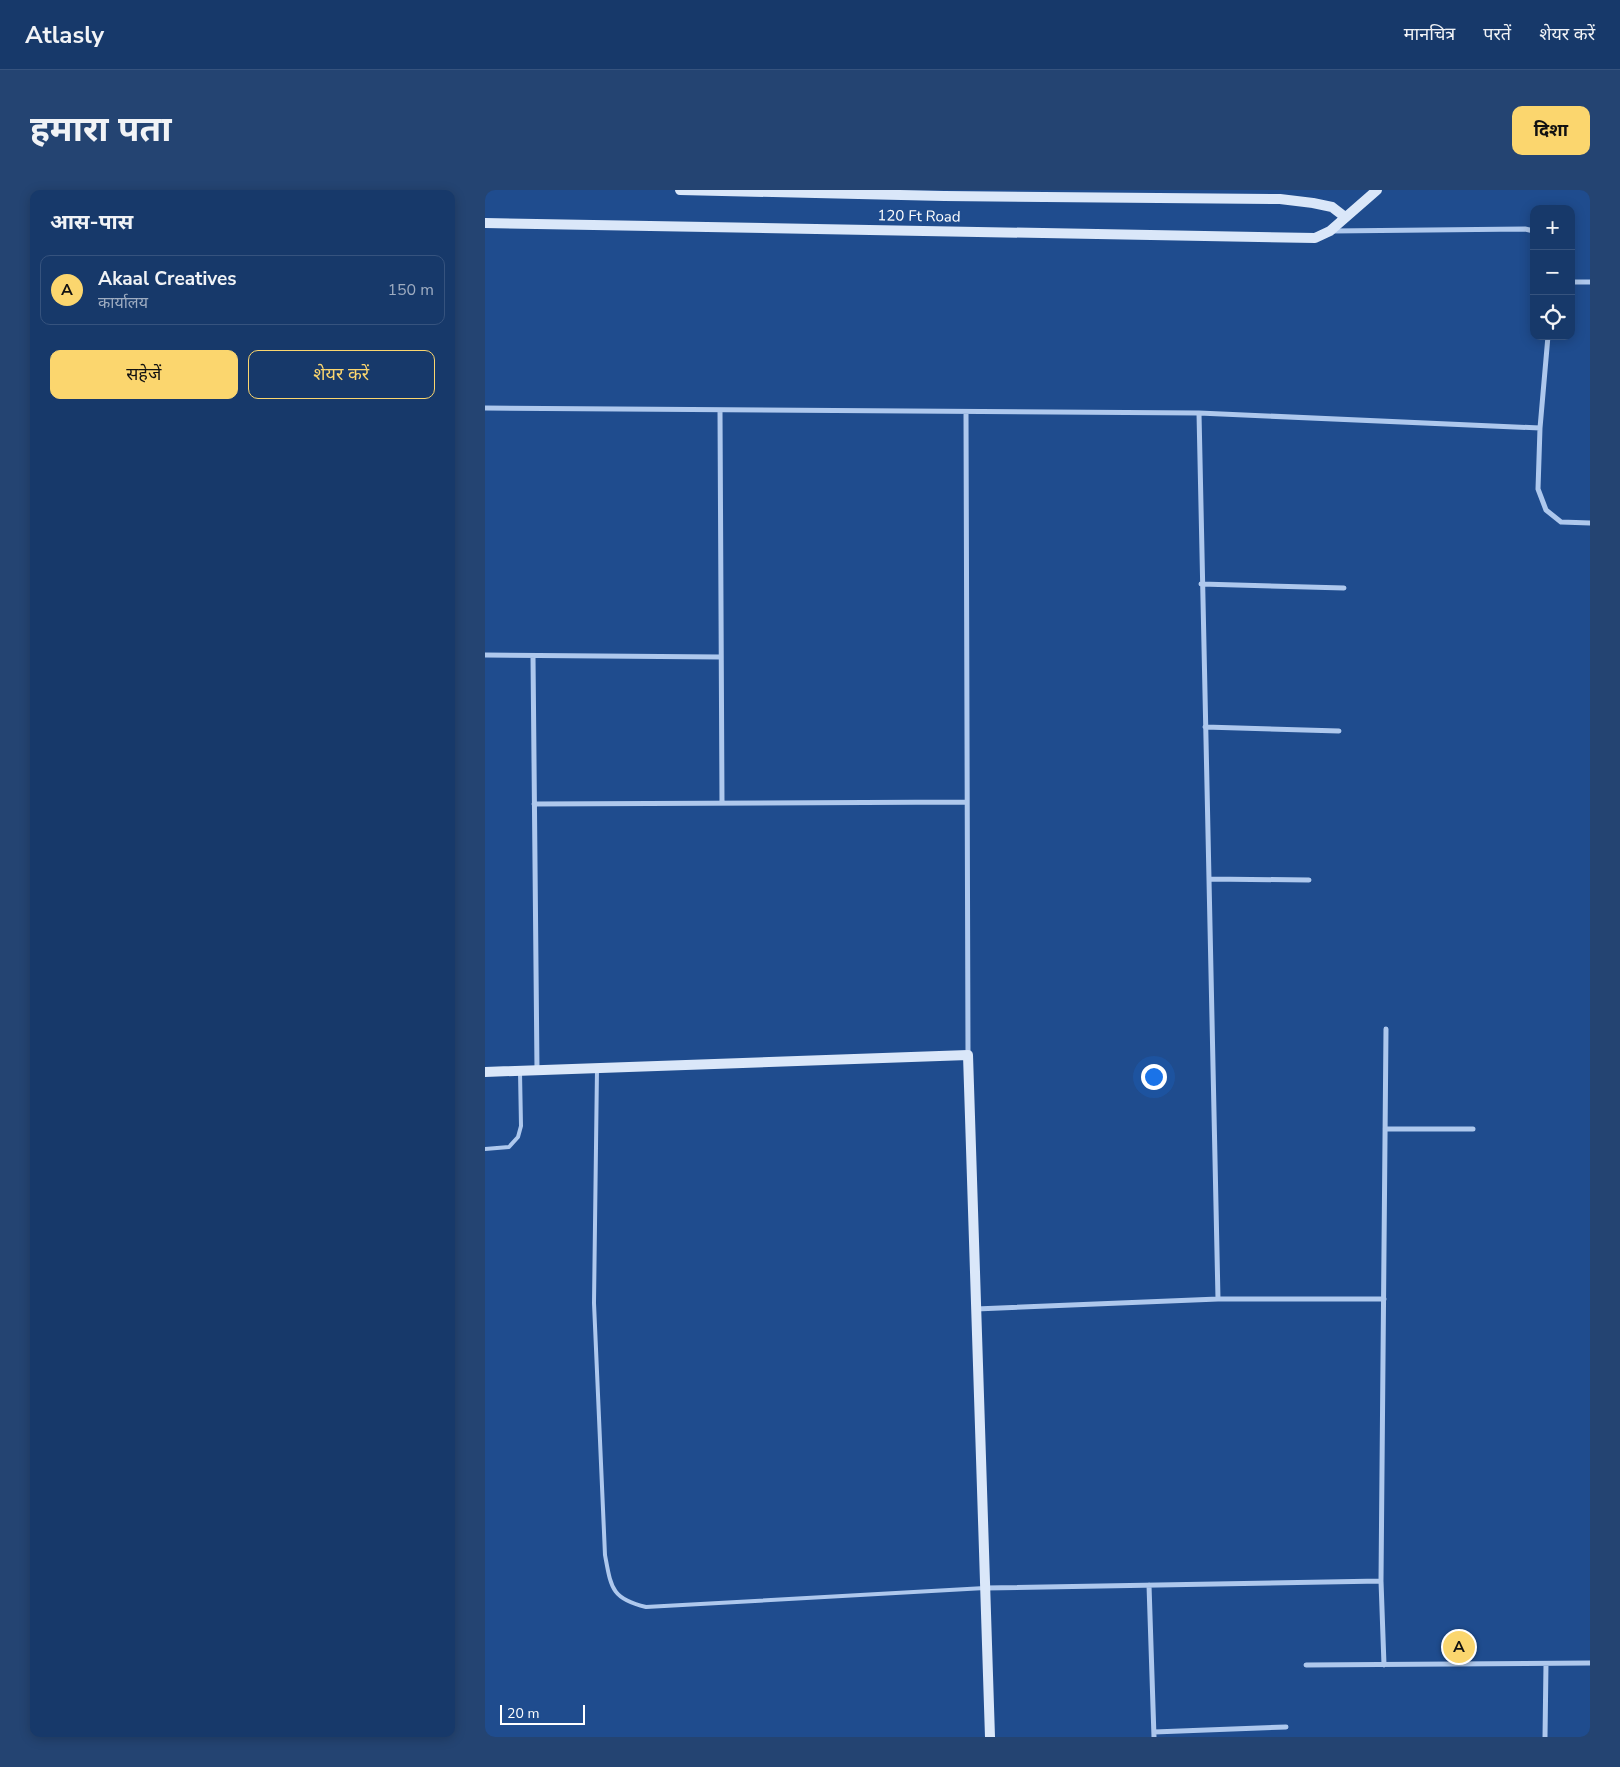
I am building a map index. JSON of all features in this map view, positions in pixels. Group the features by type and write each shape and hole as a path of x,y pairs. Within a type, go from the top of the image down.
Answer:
{"street":[{"path":"680,190 1280,195 1332,207 1345,217"},
{"name":"120 Ft Road","path":"485,223 1315,238 1330,231 1377,190"},
{"path":"1330,231 1530,230"},
{"path":"1575,282 1590,282"},
{"path":"1548,340 1540,428 1538,489 1546,510 1561,522 1590,523"},
{"path":"485,408 1199,413 1540,428"},
{"path":"720,410 722,804"},
{"path":"966,412 968,1055 990,1737"},
{"path":"1199,413 1201,584 1218,1299"},
{"path":"1201,584 1344,588"},
{"path":"485,654 533,656 721,656"},
{"path":"533,656 537,1071"},
{"path":"1205,727 1339,731"},
{"path":"534,804 967,802"},
{"path":"1209,879 1309,880"},
{"path":"1384,1665 1381,1580 1386,1029"},
{"path":"485,1072 968,1055"},
{"path":"1385,1129 1473,1129"},
{"path":"976,1309 1218,1299 1384,1299"},
{"path":"985,1588 1381,1580"},
{"path":"1149,1585 1154,1734 1286,1728"},
{"path":"1306,1665 1590,1663"},
{"path":"1545,1737 1546,1664"}],"lane":[{"path":"597,1069 594,1313 605,1555 610,1583 620,1597 634,1604 646,1607 985,1588"},
{"path":"485,1149 509,1147 518,1137 521,1126 520,1072"}],"place":[{"name":"Akaal Creatives","path":"1459,1647"}]}
